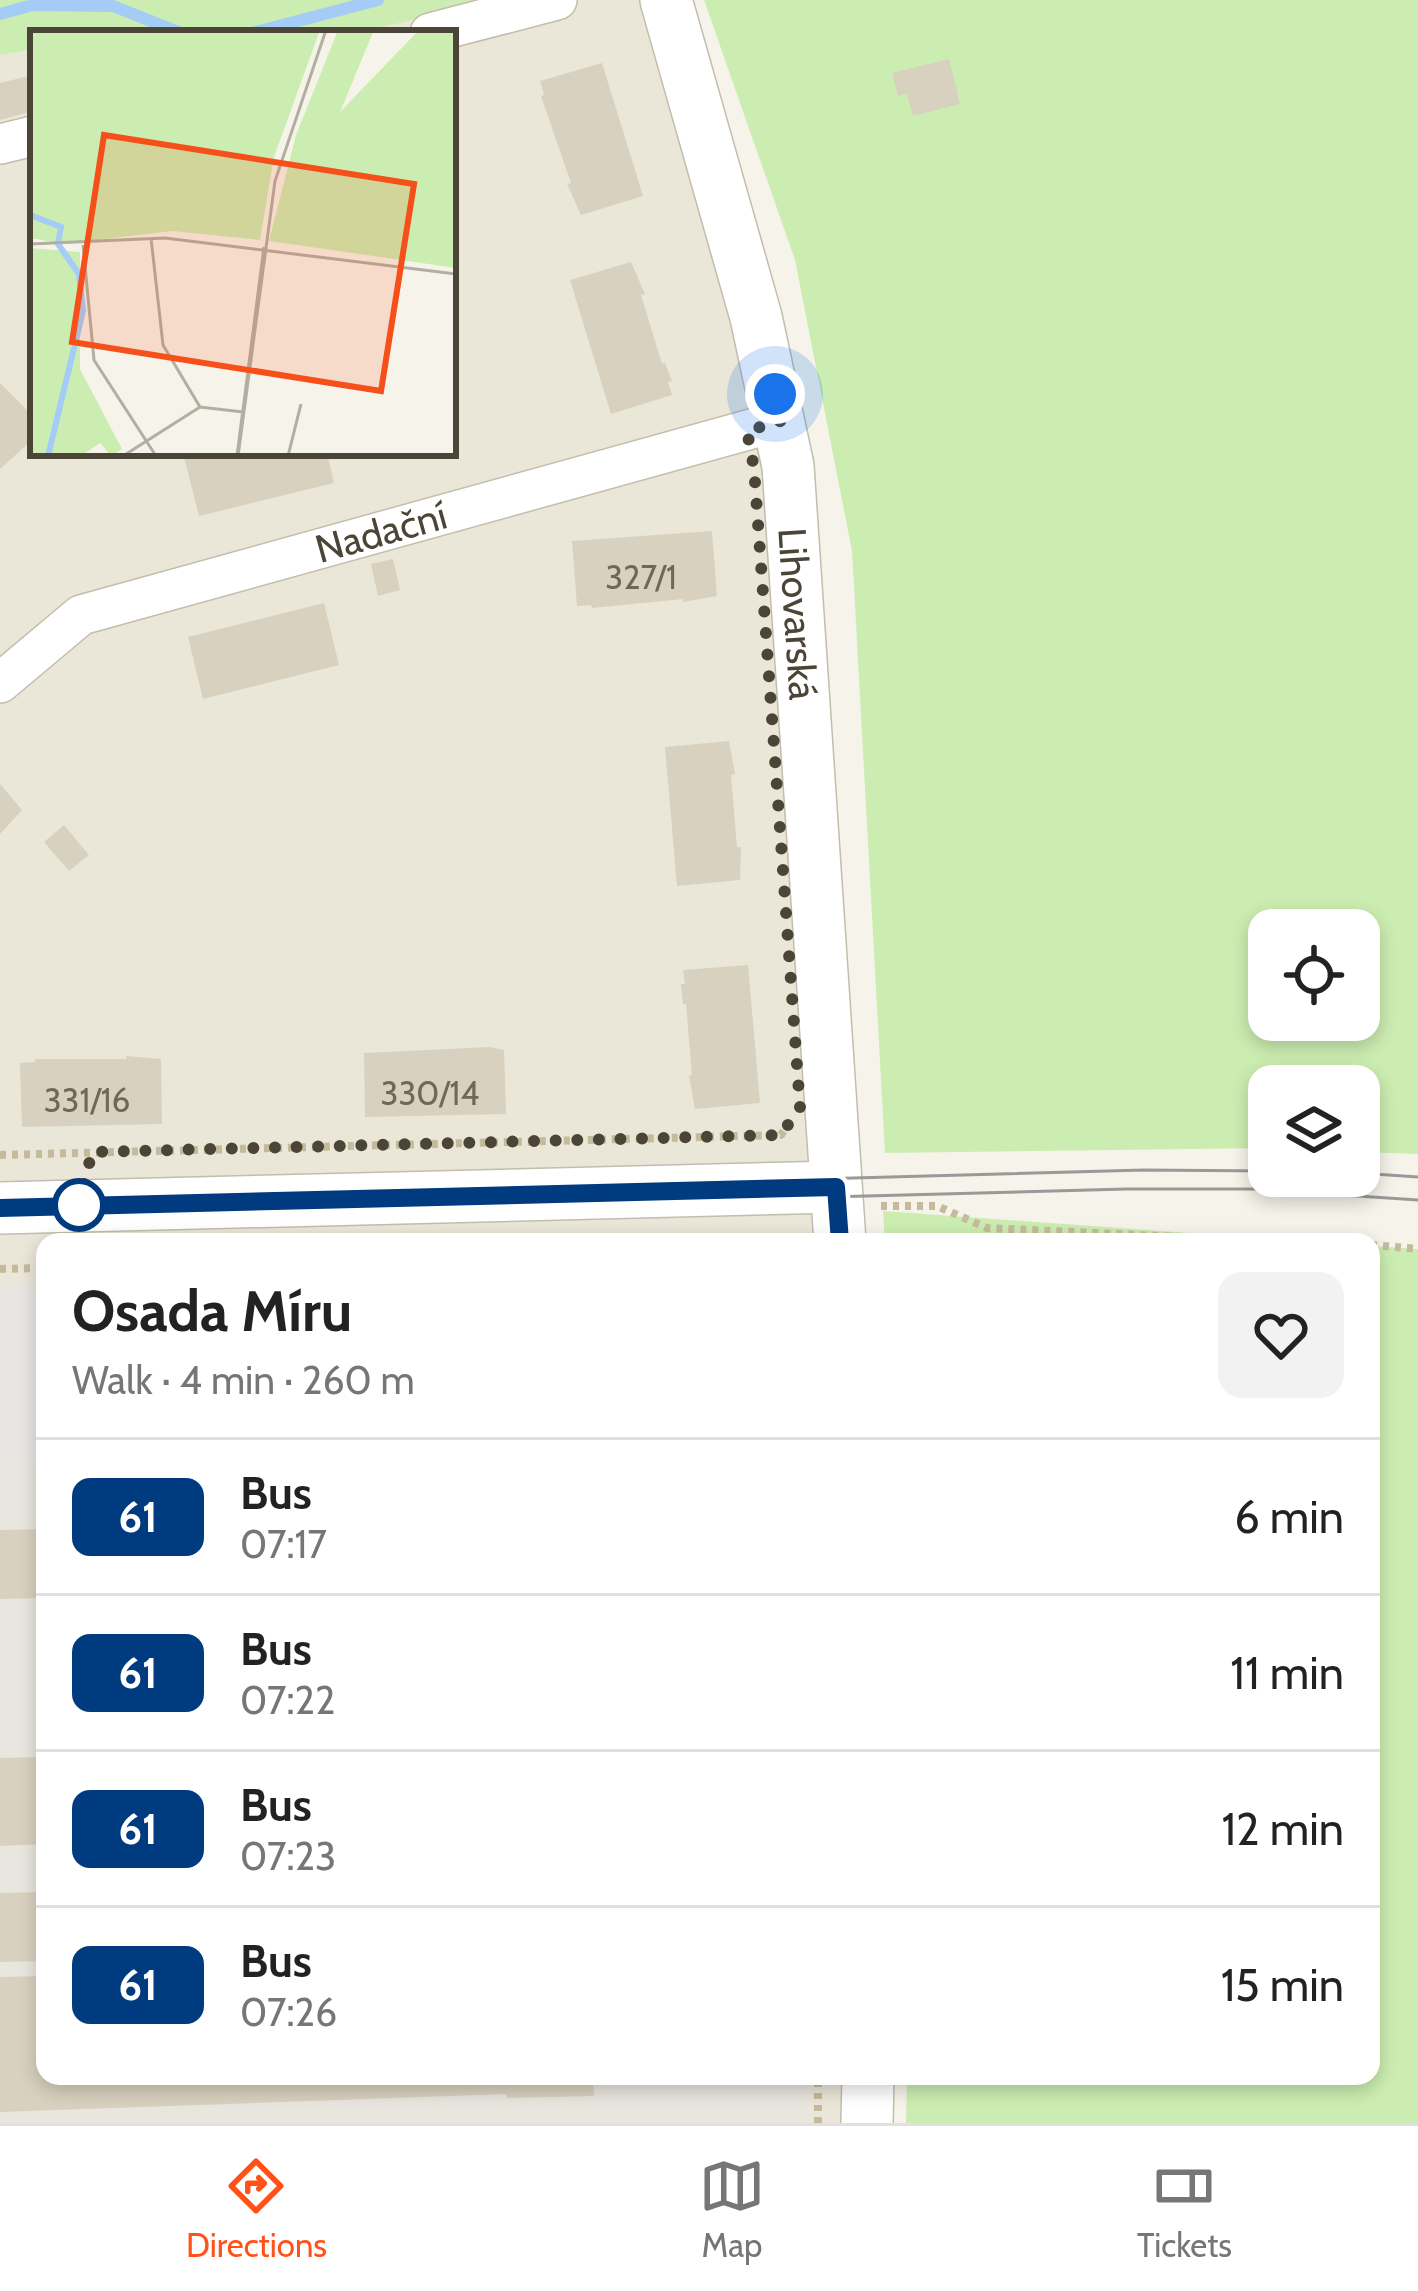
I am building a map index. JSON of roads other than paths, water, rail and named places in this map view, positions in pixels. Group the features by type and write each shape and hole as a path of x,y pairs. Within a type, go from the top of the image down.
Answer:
{"street":[{"path":"442,30 557,0"},
{"name":"Lihovarská","path":"666,0 756,317 781,421 794,512 838,1212"},
{"path":"0,144 30,137"},
{"name":"Nadační","path":"0,682 80,615 781,421"},
{"path":"0,1208 838,1212"},
{"path":"867,2123 868,2085"}],"waterway":[{"path":"263,30 378,0"},
{"path":"0,14 33,5 113,6 173,30"}],"tram line":[{"path":"459,1189 1248,1171"},
{"path":"1380,1174 1418,1177"},
{"path":"0,1219 1126,1189 1253,1189 1418,1200"},
{"path":"0,1201 381,1191"}]}
